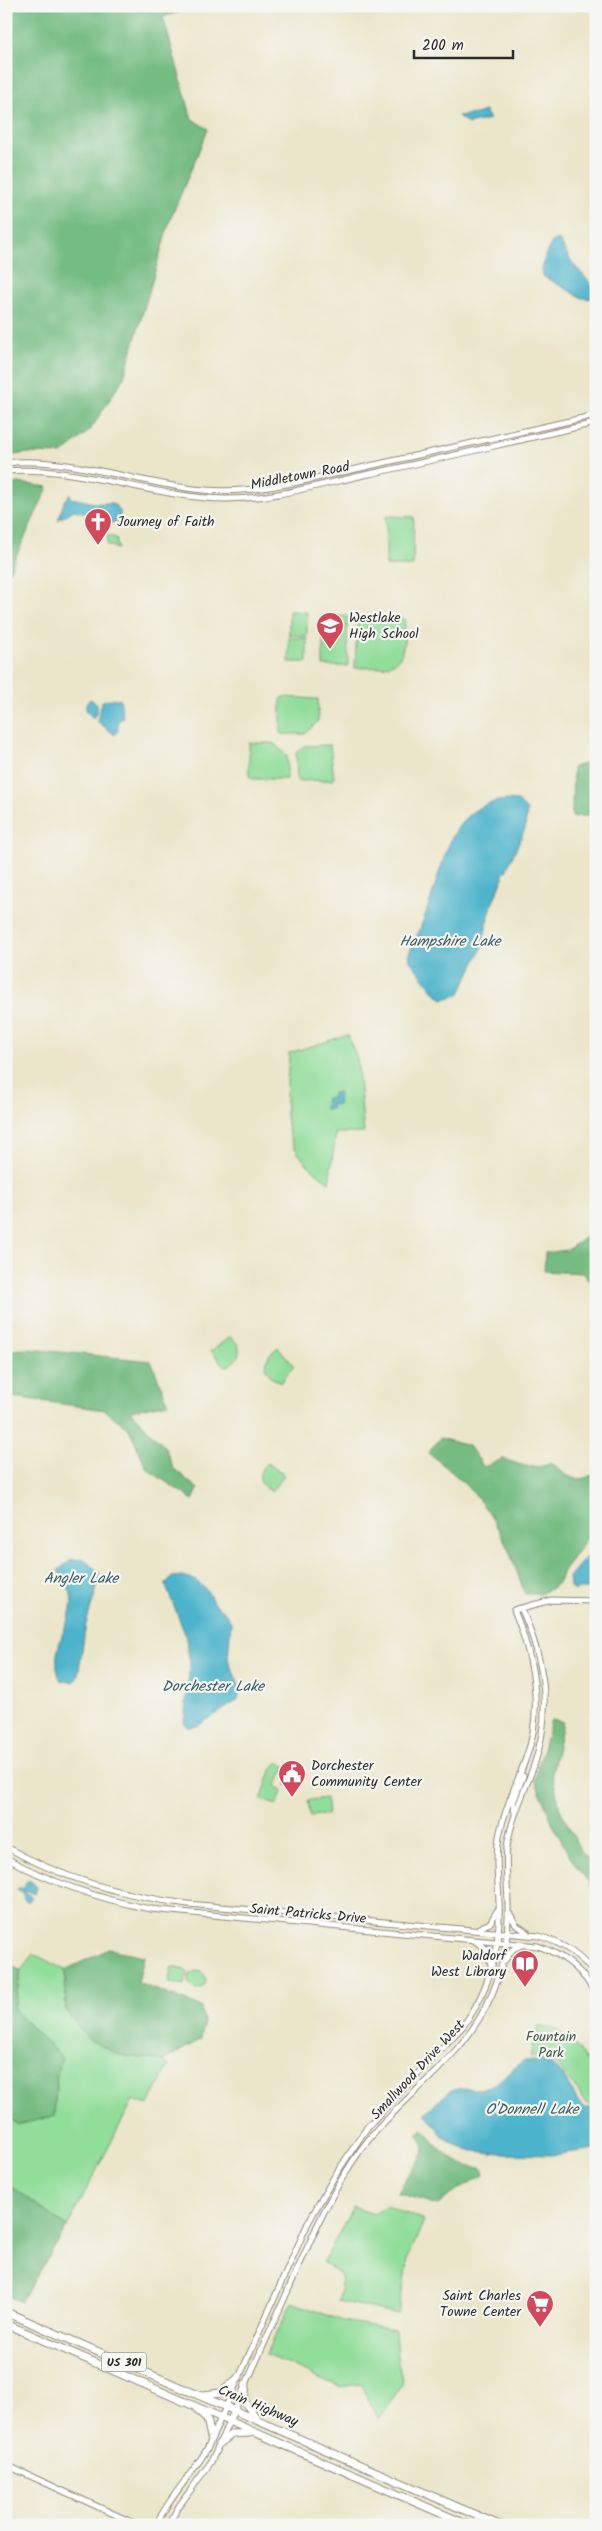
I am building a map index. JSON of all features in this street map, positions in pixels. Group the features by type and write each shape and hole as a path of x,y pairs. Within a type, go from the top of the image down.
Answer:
{"highway":[{"name":"Crain Highway","path":"6,2312 499,2525"},
{"name":"Crain Highway","path":"6,2324 468,2525"},
{"path":"199,2394 222,2393 239,2378"},
{"path":"246,2384 244,2401 258,2420"},
{"path":"184,2400 207,2418 211,2437"},
{"path":"219,2444 234,2433 258,2433"}],"main road":[{"name":"Middletown Road","path":"6,463 31,462 62,465 195,489 235,491 278,486 596,415"},
{"name":"Middletown Road","path":"6,471 50,472 160,493 202,498 265,497 596,424"},
{"path":"339,473 364,475"},
{"path":"265,497 268,492 278,486"},
{"path":"521,1608 552,1600 596,1601"},
{"name":"Smallwood Drive West","path":"156,2525 173,2494 198,2464 239,2378 308,2223 339,2170 368,2126 463,2026 484,1992 491,1971 498,1931 497,1870 499,1836 531,1742 535,1712 534,1686 529,1657 514,1610 521,1608 530,1628 541,1666 546,1711 537,1755 510,1833 507,1856 507,1942 492,1996 468,2036 375,2132 330,2201 212,2462 179,2506 168,2525"},
{"path":"515,1814 513,1802 527,1764 531,1742"},
{"path":"497,1870 502,1838 510,1833"},
{"name":"Saint Patricks Drive","path":"6,1847 83,1882 147,1898 188,1904 508,1932 546,1938 569,1949 584,1961 596,1976"},
{"name":"Saint Patricks Drive","path":"6,1858 69,1887 114,1901 150,1909 528,1944 551,1951 567,1959 586,1979 596,1996"},
{"path":"476,1929 490,1923 499,1903"},
{"path":"508,1908 516,1925 532,1935"},
{"path":"472,1940 487,1949 491,1971"},
{"path":"503,1962 513,1949 528,1944"},
{"path":"6,2465 138,2525"}],"green space":[{"path":"6,6 195,6 163,17 192,119 208,129 170,220 124,377 90,430 62,454 28,453 6,456"},
{"path":"18,483 48,487 6,578 6,486"},
{"path":"386,516 414,517 413,566 386,566"},
{"path":"108,535 116,538 118,549 107,545"},
{"path":"289,611 307,612 307,636 289,635"},
{"path":"347,616 348,666 323,666 323,617"},
{"path":"357,618 405,619 404,646 397,660 382,667 355,668"},
{"path":"289,638 307,638 307,662 289,662"},
{"path":"283,697 318,699 318,721 305,734 281,734 281,699"},
{"path":"249,743 273,743 287,755 287,779 252,779 249,776"},
{"path":"330,745 334,778 332,780 297,781 296,753 304,746"},
{"path":"596,761 596,815 572,817 573,767"},
{"path":"347,1035 357,1058 364,1133 336,1133 329,1182 311,1168 299,1154 291,1140 286,1110 289,1053"},
{"path":"596,1230 596,1288 582,1273 544,1271 545,1253 567,1250"},
{"path":"230,1337 238,1344 239,1353 235,1361 226,1367 211,1351"},
{"path":"278,1347 294,1366 280,1383 271,1377 265,1367 269,1355"},
{"path":"29,1349 151,1361 168,1403 130,1411 165,1447 173,1468 198,1489 193,1500 147,1469 129,1429 105,1410 6,1396 6,1350"},
{"path":"440,1438 469,1446 484,1467 503,1459 533,1467 552,1463 567,1475 577,1479 589,1477 596,1473 596,1530 587,1538 563,1571 559,1582 552,1588 540,1594 525,1594 517,1570 490,1514 464,1484 428,1453"},
{"path":"267,1463 284,1475 272,1491 261,1483 260,1479 261,1471"},
{"path":"551,1720 563,1722 552,1774 560,1809 581,1852 596,1866 596,1893 570,1857 556,1831 535,1780"},
{"path":"278,1762 286,1767 276,1786 283,1790 277,1805 261,1800 271,1770"},
{"path":"326,1798 328,1814 310,1816 308,1800"},
{"path":"109,1949 144,1956 138,1983 201,2007 204,2022 201,2039 163,2061 118,2055 88,2039 66,2011 65,1970"},
{"path":"34,1954 65,1970 66,2011 118,2055 163,2061 169,2066 148,2105 133,2100 67,2227 6,2182 6,2112 17,2125 54,2115 57,2073 61,2058 14,2009 21,1970"},
{"path":"6,1965 21,1970 14,2009 62,2058 57,2073 54,2116 17,2125 6,2112"},
{"path":"171,1968 188,1971 184,1985 169,1983"},
{"path":"193,1971 201,1971 206,1976 204,1987 193,1989 188,1984 188,1976"},
{"name":"Fountain Park","path":"538,2026 557,2030 581,2051 596,2079 596,2104 588,2104 583,2100 556,2064 530,2056"},
{"path":"422,2129 448,2156 463,2165 482,2168 484,2175 455,2191 438,2205 398,2193 408,2174 423,2154 423,2145 417,2134"},
{"path":"6,2182 67,2227 21,2302 6,2295"},
{"path":"386,2206 424,2220 408,2259 398,2314 338,2301 342,2279 338,2272 323,2263 353,2207 374,2214"},
{"path":"292,2302 343,2321 395,2330 397,2358 403,2383 379,2419 360,2384 340,2387 266,2355"}],"water":[{"path":"485,111 490,119 468,124 458,116 475,114"},
{"path":"554,240 559,240 573,264 596,289 596,299 582,298 543,276 542,267 545,257"},
{"path":"70,494 71,498 95,503 113,503 120,511 120,521 107,524 89,514 74,510 58,520 64,502"},
{"path":"90,699 97,703 97,712 93,718 86,711 86,703"},
{"path":"120,699 123,718 118,721 118,730 115,735 97,721 102,701"},
{"name":"Hampshire Lake","path":"506,800 518,801 527,810 525,829 503,874 503,879 492,904 481,950 459,995 443,999 437,995 410,961 409,953 422,923 448,846 455,832 463,820 474,811 488,804"},
{"path":"333,1093 339,1093 338,1105 331,1104 331,1109 325,1109 326,1098 333,1098"},
{"path":"587,1556 596,1561 596,1589 578,1589 574,1591 570,1587 569,1577"},
{"name":"Angler Lake","path":"83,1559 99,1572 99,1581 86,1624 78,1676 74,1682 61,1681 57,1669 57,1657 72,1604 70,1591 58,1570 71,1560"},
{"name":"Dorchester Lake","path":"183,1576 193,1579 202,1585 213,1603 224,1611 231,1622 228,1659 241,1690 237,1701 197,1726 189,1728 184,1722 190,1663 185,1634 165,1584 172,1577"},
{"path":"288,1771 298,1776 296,1782 300,1785 298,1790 287,1785 290,1778 286,1776"},
{"path":"27,1881 31,1881 37,1887 35,1894 27,1891 27,1894 32,1897 28,1902 24,1900 23,1894 16,1890 20,1887 25,1891 23,1889"},
{"name":"O'Donnell Lake","path":"523,2061 547,2061 563,2075 578,2101 586,2108 596,2108 596,2149 552,2155 501,2154 466,2150 444,2137 425,2113 451,2090 480,2089 495,2084"}],"place":[{"name":"Journey of Faith","path":"98,546"},
{"name":"Westlake High School","path":"330,650"},
{"name":"Dorchester Community Center","path":"292,1798"},
{"name":"Waldorf West Library","path":"525,1988"},
{"name":"Saint Charles Towne Center","path":"540,2328"}]}
